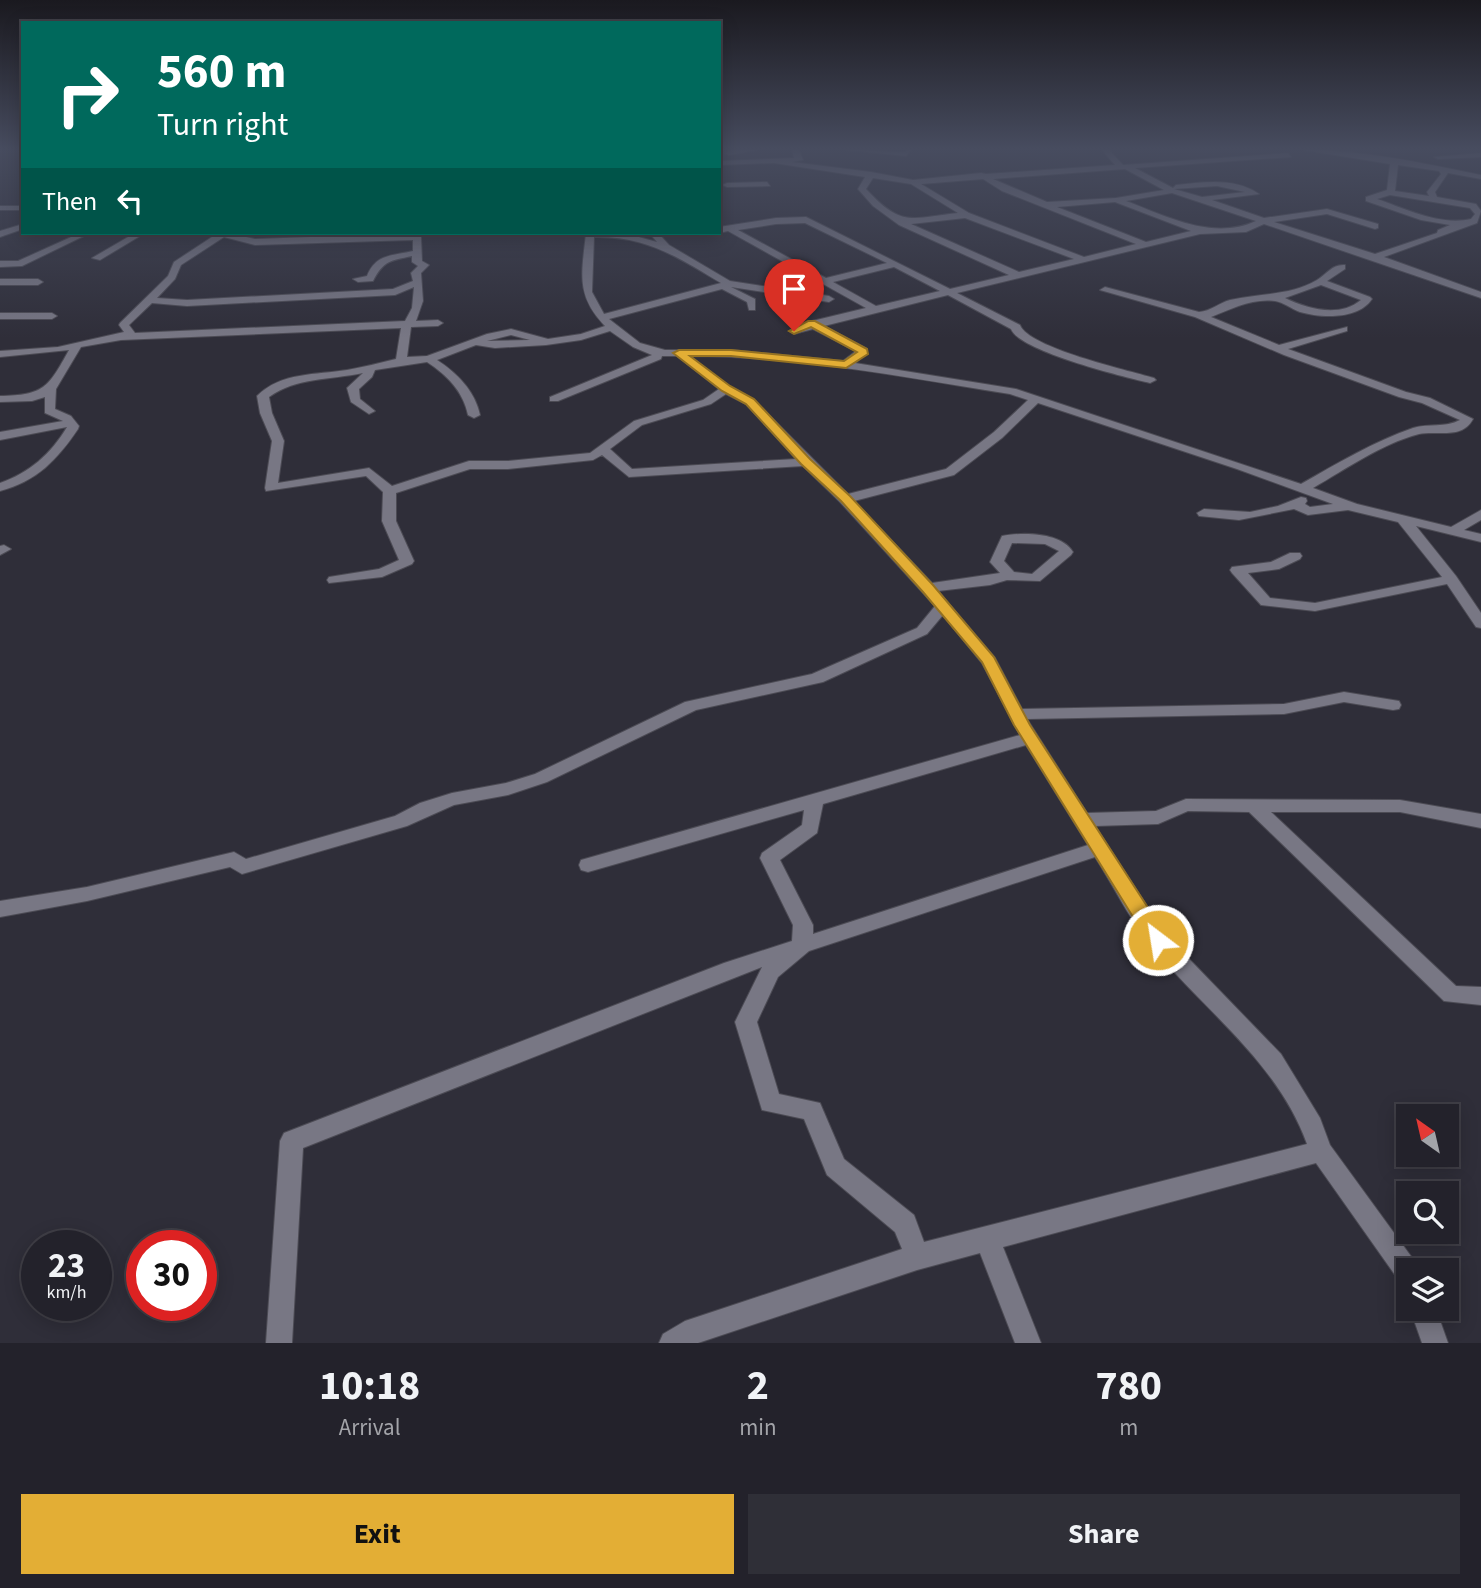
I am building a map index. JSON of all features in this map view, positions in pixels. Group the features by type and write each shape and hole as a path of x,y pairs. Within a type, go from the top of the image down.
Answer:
{"street":[{"path":"882,213 1017,275"},
{"path":"963,213 1084,260"},
{"path":"1065,213 1145,245"},
{"path":"1150,213 1200,231"},
{"path":"1236,213 1375,257 1479,294"},
{"path":"794,331 812,324 1200,231 1246,229 1263,222 1317,213"},
{"path":"1332,213 1375,226"},
{"path":"1409,213 1481,231"},
{"path":"1375,257 1474,221 1478,213"},
{"path":"902,223 967,215"},
{"path":"721,230 806,220 1016,327 1017,332 1040,347 1150,380"},
{"path":"2,235 21,227"},
{"path":"730,229 875,309"},
{"path":"0,264 19,264 82,235"},
{"path":"97,258 137,235"},
{"path":"121,337 130,333 124,325 152,300 172,277 177,264 218,235"},
{"path":"224,235 255,242 419,235 417,262 424,265 416,274 418,282 415,318 406,326 401,361"},
{"path":"590,235 587,292 596,310 607,322 657,353 731,353 846,365 1012,391 1308,490 1353,508"},
{"path":"621,235 666,247 752,305 765,306"},
{"path":"658,235 666,247"},
{"path":"358,279 370,279 376,265 384,260 418,252"},
{"path":"827,281 895,264"},
{"path":"1199,315 1210,314 1231,303 1277,298 1321,282 1342,267"},
{"path":"0,282 37,282"},
{"path":"152,300 187,303 395,292 418,282"},
{"path":"1277,298 1301,310 1336,315 1364,304 1367,299 1321,282"},
{"path":"472,344 516,346 579,338 607,322 725,285 829,299"},
{"path":"1105,290 1199,315 1278,349 1404,395 1426,400 1467,419"},
{"path":"0,316 52,316"},
{"path":"0,354 76,347 98,339 121,337 438,323"},
{"path":"812,324 863,351 846,365"},
{"path":"1278,349 1343,329"},
{"path":"390,491 369,472 271,488 278,441 266,413 263,396 276,387 305,377 429,359 507,330 544,341"},
{"path":"0,487 20,481 44,466 72,429 67,418 49,411 52,391 76,347"},
{"path":"554,399 598,379 641,365 657,357 657,353"},
{"path":"679,353 726,389 750,402 845,499 928,589 989,661 1031,738 1158,940 1273,1061 1312,1126 1321,1151 1398,1258"},
{"path":"429,359 453,375 456,384 473,401 474,415"},
{"path":"369,411 355,400 353,388 368,375 370,367"},
{"path":"390,491 470,465 508,465 593,456 638,423 707,402 726,389"},
{"path":"0,399 39,397 52,391"},
{"path":"845,499 950,472 998,435 1037,398"},
{"path":"1204,513 1231,518 1264,515 1295,505 1308,490 1376,447 1419,430 1449,430 1481,413"},
{"path":"0,436 71,423"},
{"path":"603,449 629,473 806,462"},
{"path":"334,580 387,570 407,561 391,535 387,505 390,491"},
{"path":"1295,505 1308,510 1334,506 1353,508 1481,538"},
{"path":"1453,531 1481,514"},
{"path":"1403,519 1451,579 1481,624"},
{"path":"928,589 990,581 1006,576 1035,578 1066,552 1063,547 1047,540 1007,539 997,562 1007,573 1006,576"},
{"path":"1295,556 1274,566 1237,570 1266,603 1315,607 1451,579"},
{"path":"0,909 87,894 234,859 242,867 401,821 425,808 452,799 508,789 583,760 691,706 817,678 922,631 942,607"},
{"path":"1017,714 1284,709 1344,698 1393,705"},
{"path":"588,865 1031,738"},
{"path":"814,800 811,828 769,858 803,925 802,946 770,971 746,1023 770,1103 812,1110 835,1167 905,1224 917,1257"},
{"path":"1083,820 1158,817 1186,805 1400,806 1481,821"},
{"path":"1254,806 1451,995 1481,996"},
{"path":"279,1343 292,1141 731,969 1100,848"},
{"path":"672,1343 685,1334 917,1257 1321,1151"},
{"path":"987,1239 1028,1343"},
{"path":"1427,1321 1435,1343"}],"route":[{"path":"794,331 812,324 863,351 846,365 731,353 679,353 726,389 750,402 845,499 928,589 989,661 1007,691 1022,725 1158,940"}]}
